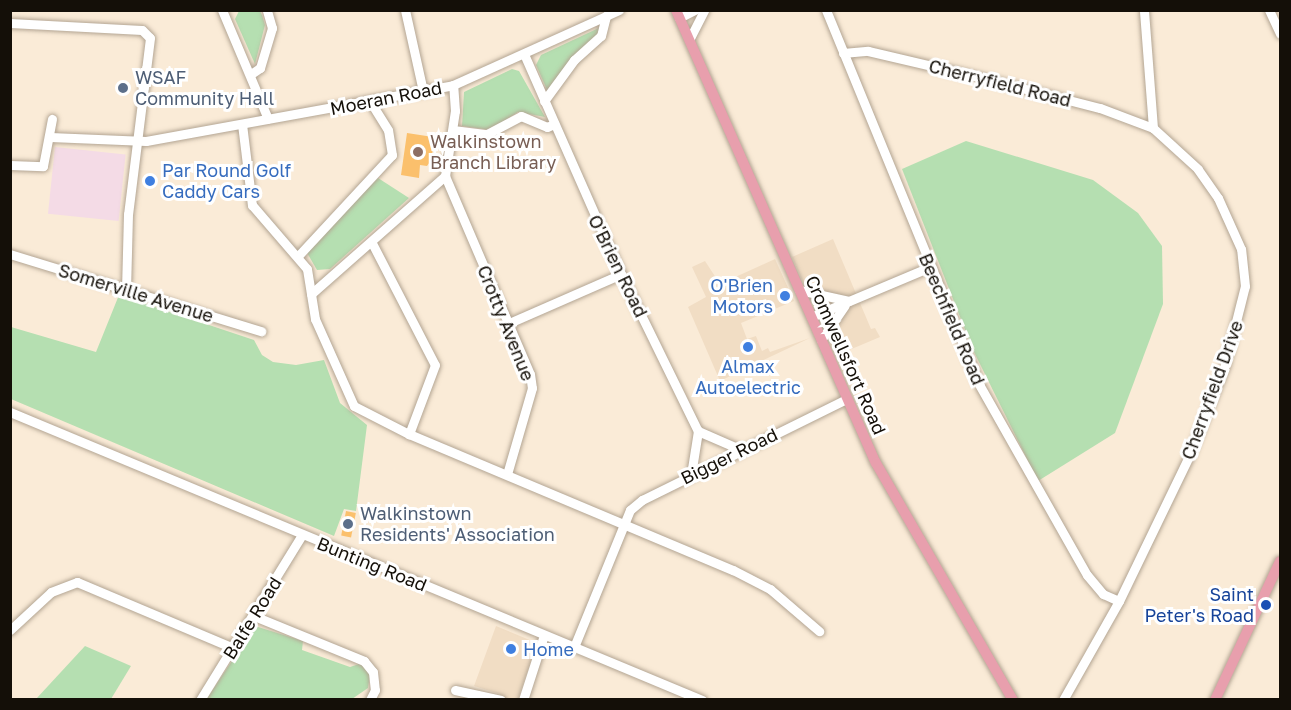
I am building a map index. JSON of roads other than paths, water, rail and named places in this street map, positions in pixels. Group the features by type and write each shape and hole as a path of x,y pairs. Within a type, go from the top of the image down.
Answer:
{"main road":[{"name":"Cromwellsfort Road","path":"678,14 876,463 1013,699"},
{"path":"1215,699 1281,561"}],"street":[{"path":"222,10 251,74 268,119"},
{"path":"251,74 260,68 272,28 267,10"},
{"path":"396,10 406,13 423,91"},
{"name":"Moeran Road","path":"50,137 140,142 453,85 619,10"},
{"path":"678,14 695,10"},
{"path":"689,40 704,10"},
{"name":"Beechfield Road","path":"826,10 980,386 1030,479 1087,575 1102,594 1119,601"},
{"path":"1144,10 1154,128"},
{"path":"1269,10 1281,34"},
{"path":"544,101 574,60 601,36 606,16"},
{"path":"10,23 142,30 153,46 126,234 126,290"},
{"name":"Cherryfield Road","path":"843,53 868,51 975,76 1100,108 1154,128"},
{"name":"O'Brien Road","path":"524,54 621,274 698,431"},
{"path":"311,294 372,243 445,176 453,130 453,85"},
{"path":"298,256 392,155 388,130 370,101"},
{"path":"453,130 487,134 520,116 547,127 554,124"},
{"path":"10,165 43,166 52,119"},
{"path":"242,124 252,205 307,269 315,319 346,394 366,415 770,589 819,631"},
{"name":"Cherryfield Drive","path":"1063,699 1119,601 1204,420 1225,365 1245,286 1241,249 1218,198 1198,169 1154,128"},
{"name":"Crotty Avenue","path":"445,176 509,323 532,388 507,474"},
{"path":"372,243 435,365 409,434"},
{"name":"Somerville Avenue","path":"10,254 261,331"},
{"path":"811,316 930,267"},
{"path":"509,323 621,274"},
{"path":"799,290 849,301"},
{"path":"821,340 849,301"},
{"name":"Bigger Road","path":"621,524 642,500 846,399"},
{"name":"Bunting Road","path":"10,412 702,699"},
{"path":"691,475 698,431 742,450"},
{"path":"574,647 621,524"},
{"name":"Balfe Road","path":"200,699 254,616 302,535"},
{"path":"10,630 68,582 233,648"},
{"path":"254,616 364,661 373,672 375,690 370,699"},
{"path":"523,699 544,634"},
{"path":"455,690 501,699"}],"place":[{"name":"WSAF Community Hall","path":"123,88"},
{"name":"Walkinstown Branch Library","path":"418,152"},
{"name":"Par Round Golf Caddy Cars","path":"150,181"},
{"name":"O'Brien Motors","path":"785,296"},
{"name":"Almax Autoelectric","path":"748,347"},
{"name":"Walkinstown Residents' Association","path":"348,524"},
{"name":"Saint Peter's Road","path":"1266,605"},
{"name":"Home","path":"511,649"}]}
